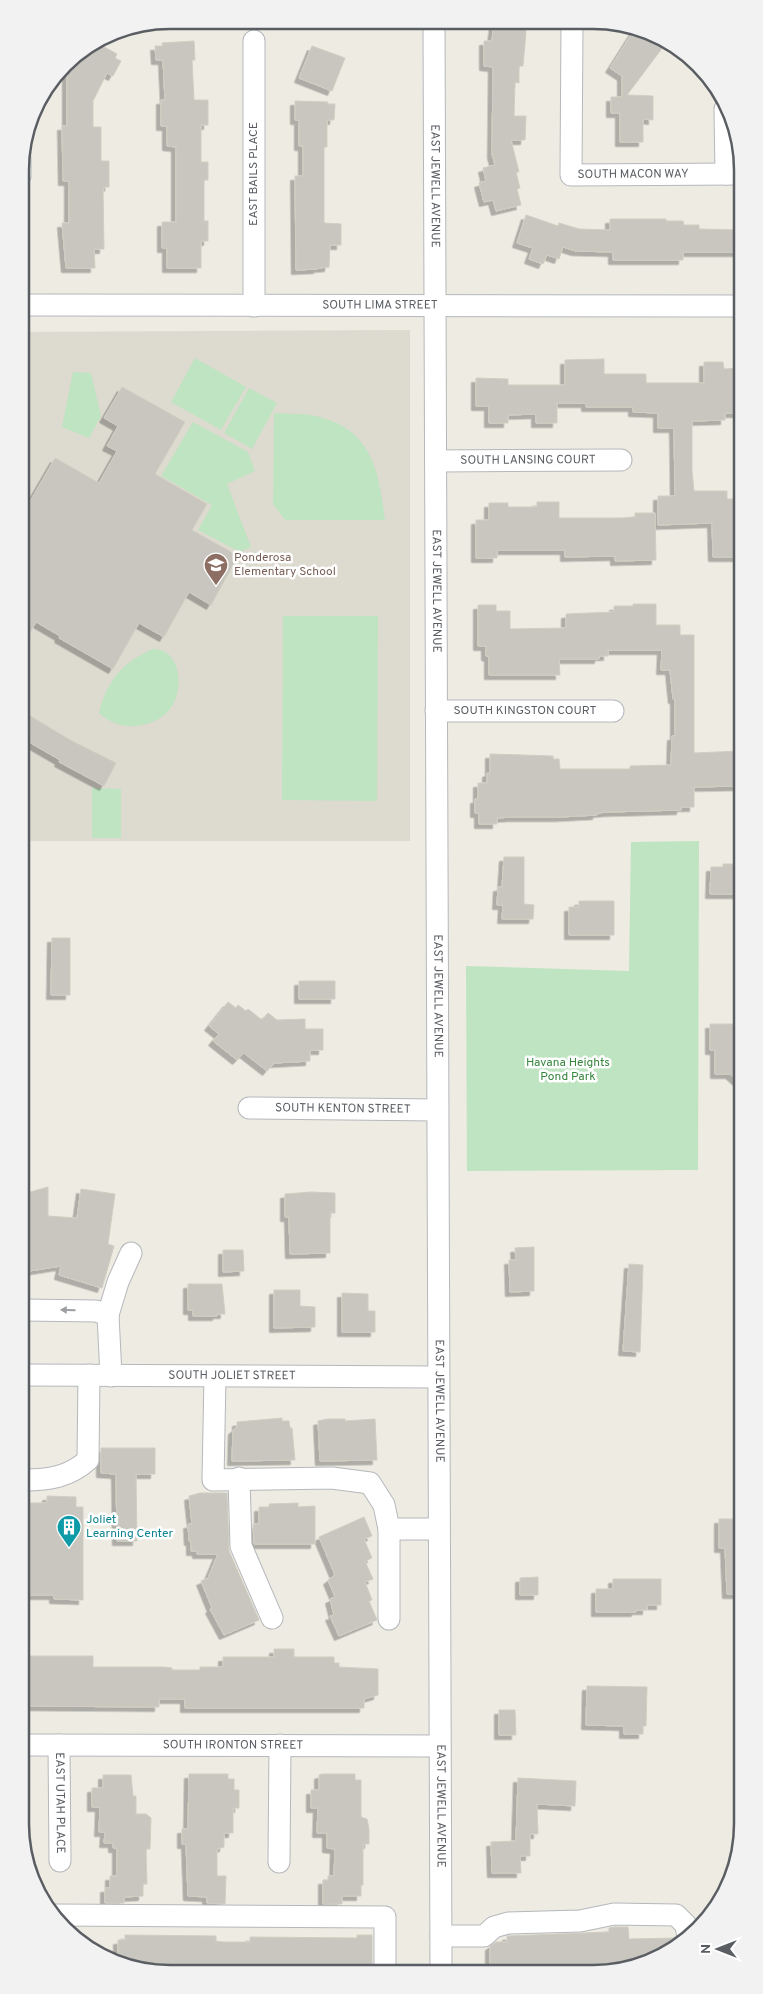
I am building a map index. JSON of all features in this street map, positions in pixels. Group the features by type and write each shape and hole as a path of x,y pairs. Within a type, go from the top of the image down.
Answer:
{"street":[{"name":"EAST JEWELL AVENUE","path":"434,29 441,1965"},
{"name":"SOUTH MACON WAY","path":"572,29 571,175 732,174 727,125"},
{"name":"EAST BAILS PLACE","path":"254,41 254,306"},
{"name":"SOUTH LIMA STREET","path":"29,305 734,306"},
{"name":"SOUTH LANSING COURT","path":"436,461 621,460"},
{"name":"SOUTH KINGSTON COURT","path":"436,711 613,711"},
{"name":"SOUTH KENTON STREET","path":"249,1108 437,1110"},
{"path":"111,1376 108,1315 118,1282 131,1253"},
{"path":"29,1310 96,1311 108,1315"},
{"name":"SOUTH JOLIET STREET","path":"29,1375 438,1376"},
{"path":"29,1480 44,1480 75,1471 88,1460 90,1375"},
{"path":"215,1376 214,1480 239,1478 332,1478 370,1483 384,1505 389,1529 389,1619"},
{"path":"239,1478 242,1546 272,1618"},
{"path":"389,1529 439,1529"},
{"name":"SOUTH IRONTON STREET","path":"29,1745 440,1746"},
{"name":"EAST UTAH PLACE","path":"59,1745 60,1861"},
{"path":"279,1862 280,1745"},
{"path":"61,1914 385,1917 385,1965"},
{"path":"441,1936 484,1936 494,1928 508,1923 580,1921 621,1914 676,1915 686,1924 687,1929"}],"shaded area":[{"name":"Ponderosa Elementary School","path":"410,330 410,841 29,841 29,332"}],"green space":[{"path":"195,358 246,387 221,430 171,402"},
{"path":"73,372 91,373 101,416 89,438 62,427"},
{"path":"249,388 277,403 252,449 224,433"},
{"path":"274,413 303,414 320,417 352,432 362,443 376,470 385,520 285,520 273,504"},
{"path":"193,422 248,452 255,471 227,484 251,547 240,552 198,530 212,505 161,476"},
{"path":"283,616 378,616 377,801 282,800"},
{"path":"153,649 164,651 171,657 176,666 178,688 171,708 158,720 135,726 120,725 99,713 102,701 118,674 133,660"},
{"path":"92,788 121,789 121,838 92,838"},
{"name":"Havana Heights Pond Park","path":"699,841 698,1170 467,1171 466,966 629,971 631,842"}],"building":[{"path":"493,29 526,29 523,66 519,66 519,83 515,82 514,116 526,116 525,140 511,140 519,172 516,172 520,188 517,189 521,205 496,211 493,200 484,202 479,183 486,181 483,168 495,165 492,154 493,67 484,66 484,41 492,41"},
{"path":"631,34 647,39 663,47 627,95 653,96 653,120 643,119 643,142 620,142 620,113 611,113 611,97 622,97 622,76 610,68"},
{"path":"194,41 195,60 192,60 194,100 208,100 208,125 201,125 201,162 208,162 208,180 204,180 204,221 208,221 208,241 201,241 201,268 167,268 167,248 162,248 162,222 176,222 176,147 167,146 167,126 161,126 161,100 165,100 163,60 156,60 155,46 163,46 162,43"},
{"path":"103,46 117,54 115,58 121,61 113,76 107,73 93,101 93,127 101,127 101,161 109,161 109,187 103,187 104,249 94,249 95,268 66,268 62,223 69,223 69,181 63,181 62,126 67,126 67,76 70,70 84,58"},
{"path":"312,46 345,58 332,91 299,78"},
{"path":"295,101 335,104 334,120 327,120 327,147 324,147 324,223 341,224 341,245 330,245 329,267 318,269 296,270 295,176 303,176 303,146 299,146 299,120 295,120"},
{"path":"526,215 558,226 559,223 579,229 610,230 610,219 666,219 666,221 683,221 684,225 699,225 699,229 734,230 734,252 683,252 683,260 613,260 613,252 576,251 563,247 559,259 547,255 543,264 529,259 533,248 517,243"},
{"path":"604,359 604,374 646,374 646,383 704,383 704,362 723,362 724,369 734,368 734,413 725,413 725,420 692,421 692,470 694,491 727,491 727,499 734,499 734,557 713,557 712,523 658,525 658,496 675,496 674,428 658,428 658,413 633,412 633,407 586,407 586,403 557,403 557,423 536,423 536,414 508,415 508,423 489,423 489,406 476,406 476,378 508,379 508,385 565,385 565,360"},
{"path":"122,387 185,422 155,474 207,504 192,530 238,556 211,605 189,592 164,637 139,623 113,669 59,638 60,636 36,622 29,634 29,503 55,458 99,483 117,451 107,446 118,426 104,418"},
{"path":"537,502 559,502 559,518 622,518 635,517 635,513 655,513 656,560 615,561 615,556 565,557 565,550 497,550 497,558 476,558 476,520 489,520 489,503 508,503 508,507 537,507"},
{"path":"633,604 656,604 656,625 680,625 680,635 694,635 694,753 734,751 734,786 694,787 694,807 681,807 681,810 608,812 597,813 597,815 560,817 497,818 497,824 479,824 479,813 475,813 475,799 478,799 478,783 487,783 487,773 490,772 490,754 553,756 553,759 559,759 560,769 630,769 630,766 671,765 672,736 675,736 675,699 673,699 670,670 661,670 662,650 608,650 608,656 599,656 599,659 559,659 560,675 489,675 489,657 486,656 486,646 478,646 478,605 496,605 496,611 510,611 510,629 566,628 566,614 614,612 614,606 633,606"},
{"path":"29,715 70,740 116,763 104,786 59,762 60,760 29,742"},
{"path":"504,857 524,857 524,904 534,905 533,919 502,919 503,905 497,905 498,887 502,887"},
{"path":"723,864 734,864 734,894 710,894 711,867 723,867"},
{"path":"579,901 614,901 614,935 569,935 569,907 579,907"},
{"path":"52,938 70,938 70,995 51,995"},
{"path":"299,981 335,981 335,999 299,999"},
{"path":"228,1002 236,1008 238,1005 246,1011 248,1009 262,1020 268,1013 277,1020 305,1019 305,1029 323,1029 323,1050 310,1050 310,1061 274,1063 267,1071 244,1053 237,1060 213,1041 219,1034 209,1026"},
{"path":"710,1024 734,1024 734,1078 730,1074 715,1074 715,1050 710,1050"},
{"path":"48,1187 48,1216 77,1218 81,1189 115,1194 108,1244 114,1246 102,1288 59,1275 61,1266 29,1271 29,1192"},
{"path":"335,1193 335,1213 330,1213 330,1253 290,1254 289,1217 285,1217 285,1194"},
{"path":"534,1247 534,1291 510,1292 509,1260 516,1260 515,1248"},
{"path":"223,1250 243,1250 244,1271 223,1272"},
{"path":"629,1264 643,1265 640,1352 623,1351"},
{"path":"188,1284 222,1284 225,1314 193,1316 193,1310 188,1310"},
{"path":"274,1290 300,1290 300,1306 315,1307 315,1327 274,1328"},
{"path":"342,1293 368,1294 368,1311 375,1311 375,1332 342,1332"},
{"path":"282,1418 282,1421 289,1421 290,1428 292,1428 295,1460 232,1461 233,1430 237,1427 237,1422"},
{"path":"345,1419 345,1421 375,1419 377,1460 320,1461 318,1421"},
{"path":"101,1448 155,1448 155,1474 136,1474 137,1541 117,1541 116,1474 101,1473"},
{"path":"200,1493 227,1493 229,1551 259,1620 224,1635 210,1609 212,1608 201,1581 208,1578 218,1554 197,1554 197,1551 191,1551 191,1541 189,1541 188,1524 192,1524 189,1496"},
{"name":"Joliet Learning Center","path":"47,1496 76,1497 76,1507 83,1507 83,1600 54,1599 54,1595 29,1595 29,1503 47,1503"},
{"path":"298,1503 298,1507 315,1506 315,1544 254,1544 253,1524 259,1524 259,1507 269,1507 269,1504"},
{"path":"364,1517 372,1536 364,1539 372,1558 365,1561 373,1579 365,1582 372,1600 369,1601 377,1620 339,1636 330,1616 334,1615 330,1599 335,1597 328,1580 335,1575 319,1537"},
{"path":"719,1519 734,1519 734,1594 727,1594 725,1548 719,1548"},
{"path":"538,1577 538,1595 520,1595 520,1578"},
{"path":"613,1579 661,1579 661,1605 647,1605 647,1610 636,1610 636,1612 596,1612 596,1589 613,1589"},
{"path":"274,1649 294,1649 294,1657 334,1657 334,1663 339,1663 339,1667 378,1669 378,1695 364,1699 364,1708 185,1708 185,1699 159,1699 159,1707 29,1706 29,1656 93,1656 93,1667 163,1667 172,1668 172,1670 200,1670 200,1667 223,1667 223,1657 274,1657"},
{"path":"587,1686 647,1687 646,1726 643,1726 643,1734 624,1734 624,1726 586,1725"},
{"path":"499,1710 515,1710 516,1735 499,1735"},
{"path":"189,1774 228,1774 228,1779 234,1779 234,1790 239,1790 239,1808 233,1808 233,1833 224,1833 224,1847 217,1849 217,1876 226,1876 225,1904 207,1903 207,1897 188,1896 186,1844 182,1844 182,1829 188,1829"},
{"path":"355,1774 355,1780 361,1780 361,1817 367,1819 369,1829 369,1844 363,1844 363,1885 361,1885 361,1896 342,1896 342,1904 323,1904 323,1880 328,1880 328,1876 334,1876 335,1849 327,1848 327,1833 317,1833 318,1808 311,1808 311,1790 319,1790 319,1775"},
{"path":"103,1775 131,1775 133,1796 136,1796 136,1814 146,1814 151,1818 150,1849 146,1849 147,1884 143,1884 143,1896 124,1897 124,1903 105,1903 105,1888 110,1888 110,1876 117,1876 117,1848 113,1848 113,1843 104,1843 105,1832 99,1832 100,1807 92,1807 92,1788 103,1788"},
{"path":"518,1778 576,1781 575,1806 537,1804 538,1834 530,1834 530,1856 520,1856 521,1873 492,1873 491,1842 516,1841"},
{"path":"628,1927 629,1939 675,1939 647,1955 612,1964 490,1965 490,1946 496,1942 507,1942 507,1936 609,1932 609,1928"},
{"path":"125,1935 216,1936 216,1941 250,1942 250,1937 357,1938 357,1935 372,1935 372,1965 151,1964 118,1956 118,1940 125,1940"}],"place":[{"name":"Ponderosa Elementary School","path":"216,586"},
{"name":"Joliet Learning Center","path":"69,1548"}]}
